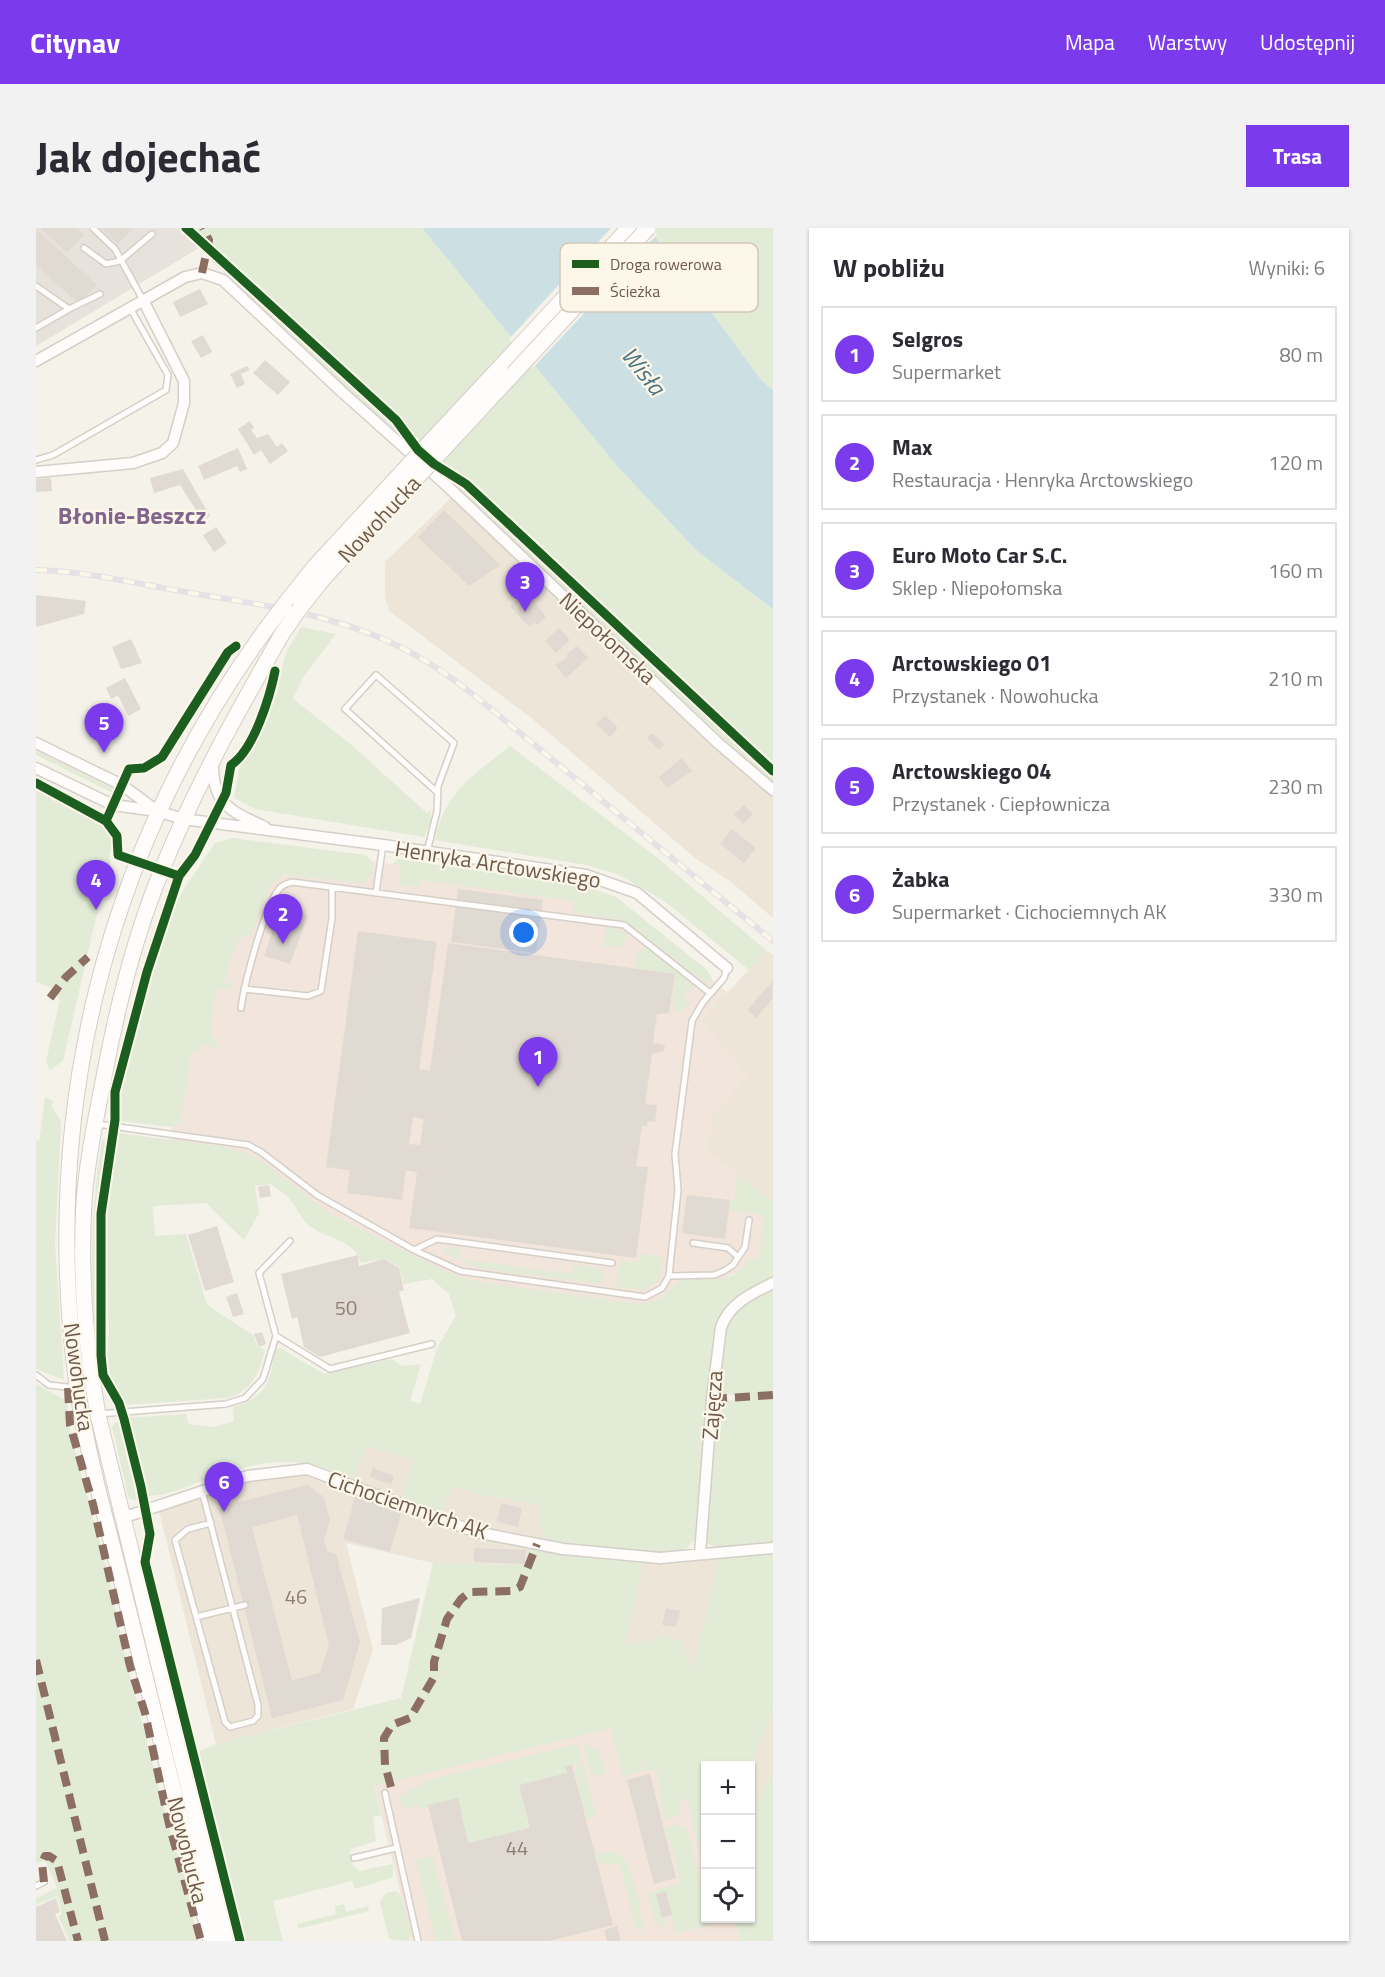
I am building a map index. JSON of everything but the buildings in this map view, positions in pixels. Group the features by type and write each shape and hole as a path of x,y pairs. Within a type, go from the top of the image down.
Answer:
{"main road":[{"name":"Nowohucka","path":"616,243 629,228"},
{"name":"Nowohucka","path":"634,243 648,228"},
{"name":"Nowohucka","path":"226,1941 122,1518 98,1414 88,1344 83,1260 84,1201 96,1124 124,982 155,886 183,819 213,759 282,634 323,579 409,476 560,306"},
{"name":"Nowohucka","path":"211,1941 103,1507 78,1388 70,1323 66,1244 69,1162 76,1089 87,1029 108,945 136,861 157,812 230,679 316,565 409,476 567,312"}],"street":[{"name":"Niepołomska","path":"143,300 185,277 202,273 223,280 341,392 445,484 718,743 773,790"},
{"path":"36,361 143,300 184,381 184,403 173,443 162,453 133,462 72,470 36,471"},
{"path":"36,742 122,784 157,812"},
{"name":"Henryka Arctowskiego","path":"213,759 214,782 226,806 276,832"},
{"path":"36,768 113,805 183,819"},
{"name":"Henryka Arctowskiego","path":"183,819 586,875 637,893 727,968"},
{"name":"Zajęcza","path":"700,1554 713,1389 721,1327 725,1317 739,1301 773,1282"},
{"name":"Cichociemnych AK","path":"122,1518 248,1476 307,1469 476,1532 563,1549 660,1558 773,1548"}],"lane":[{"path":"93,228 115,249 143,300"},
{"path":"84,248 106,264 120,261 152,234"},
{"path":"36,286 69,309"},
{"path":"36,328 100,294"},
{"path":"36,460 52,455 166,390 168,375 129,307"},
{"path":"427,852 437,811 437,792 454,743 376,675 345,708 437,792"},
{"path":"376,892 383,845"},
{"path":"241,1008 244,988 278,889 292,882 624,925 710,993"},
{"path":"244,988 308,996 321,991 332,918 332,887"},
{"path":"96,1124 248,1145 261,1152 317,1195 414,1250 460,1271 645,1298 662,1288 669,1276 678,1190 675,1154 692,1021 710,993 724,978 727,968"},
{"path":"669,1276 714,1275 733,1265 745,1247 749,1220"},
{"path":"414,1250 437,1239 612,1263"},
{"path":"98,1414 226,1404 245,1398 263,1379 276,1336 259,1274 290,1241"},
{"path":"693,1243 728,1248 737,1256"},
{"path":"276,1336 330,1369 432,1344"},
{"path":"36,1376 49,1385 78,1388"},
{"path":"202,1490 211,1523 258,1705 258,1716 241,1726 230,1727 225,1722 176,1540 188,1529 211,1523"},
{"path":"196,1617 245,1605"},
{"path":"385,1793 418,1941"},
{"path":"354,1858 396,1848"},
{"path":"36,1886 44,1882"}],"shaded area":[{"path":"36,228 177,228 199,248 36,346"},
{"path":"451,498 773,797 773,918 731,882 695,858 530,717 389,611 385,596 385,562"},
{"path":"250,855 369,861 490,877 618,904 728,993 701,1020 747,1076 712,1115 707,1151 773,1202 773,1255 663,1308 472,1297 324,1216 258,1164 167,1150 186,1047"},
{"path":"767,951 773,955 773,1202 707,1151 712,1115 747,1076 701,1020"},
{"path":"366,1446 414,1459 402,1498 352,1479"},
{"path":"285,1473 314,1474 476,1537 529,1549 526,1565 433,1563 346,1543 373,1650 353,1709 216,1744 159,1511 198,1495"},
{"path":"452,1485 483,1495 543,1505 542,1528 547,1541 492,1530 441,1512"},
{"path":"719,1559 693,1672 666,1636 625,1646 643,1563"},
{"path":"666,1636 704,1761 701,1761 701,1923 755,1923 773,1941 412,1941 372,1776"},
{"path":"773,1708 773,1771 755,1806 755,1761 752,1761"}],"green space":[{"path":"177,228 422,228 617,466 697,551 773,609 773,784 496,529 415,441 404,438 381,421"},
{"path":"649,228 773,228 773,390 762,381 711,312 758,312 758,243 660,243"},
{"path":"301,627 336,634 302,679 293,699 348,742 427,813 431,810 431,822 424,837 255,809 234,798 240,764 277,694 285,655"},
{"path":"510,746 655,856 767,951 749,970 663,900 617,874 586,865 435,840 440,823 453,797 473,776"},
{"path":"36,751 115,789 113,793 36,755"},
{"path":"36,787 89,815 113,839 109,858 111,869 95,922 63,1061 50,1070 46,1061 60,1000 54,989 36,982"},
{"path":"233,838 365,855 373,862 372,875 364,883 287,875 286,872 269,886 251,935 238,939 223,984 235,982 232,989 216,990 210,1033 217,1042 217,1049 204,1044 191,1054 180,1123 170,1127 120,1121 122,1089 162,939 182,892 215,843"},
{"path":"398,859 585,886 616,897 707,970 713,981 705,982 626,921 573,912 574,901 421,880 420,887 398,884 400,866 392,864"},
{"path":"607,926 625,932 627,938 623,946 604,947"},
{"path":"647,948 693,983 694,990 686,989 684,1001 692,1002 683,1010 673,1012 675,974 635,968 637,954"},
{"path":"45,1097 53,1101 52,1106 61,1122 55,1243 64,1380 36,1369 36,1139 39,1142"},
{"path":"118,1133 217,1146 246,1153 263,1162 329,1213 451,1274 479,1282 637,1304 659,1300 681,1280 728,1277 743,1267 748,1258 759,1259 764,1215 729,1210 731,1200 734,1200 737,1175 773,1202 773,1281 724,1316 695,1539 686,1549 659,1553 547,1541 542,1528 542,1505 483,1495 452,1486 441,1512 402,1498 414,1459 366,1446 352,1479 314,1465 278,1462 242,1468 169,1493 146,1496 127,1418 186,1414 188,1424 214,1427 234,1421 233,1407 261,1393 269,1380 275,1350 280,1348 324,1374 391,1359 403,1366 421,1364 410,1401 420,1404 437,1348 456,1316 449,1294 432,1279 404,1284 399,1267 385,1259 361,1263 352,1248 313,1229 306,1223 291,1200 271,1184 255,1186 259,1213 244,1240 206,1203 153,1206 155,1236 186,1234 207,1305 253,1335 258,1347 265,1350 254,1380 237,1395 228,1398 123,1405 109,1376 107,1366 109,1330 107,1207 112,1157"},
{"path":"106,1138 97,1219 99,1332 98,1338 95,1338 92,1289 94,1215 98,1166 102,1141"},
{"path":"445,1248 461,1249 460,1259 571,1274 573,1265 604,1269 602,1284 483,1269 446,1254 443,1251"},
{"path":"640,1254 664,1257 658,1282 644,1290 616,1287 620,1260 638,1262"},
{"path":"773,1287 773,1544 718,1549 707,1543 706,1536 716,1415 723,1402 740,1398 740,1395 722,1394 719,1375 724,1337 732,1316 740,1305"},
{"path":"36,1384 67,1401 70,1432 108,1573 126,1660 175,1851 181,1858 198,1941 69,1941 58,1916 62,1914 57,1896 36,1905 36,1898 57,1888 45,1860 36,1864"},
{"path":"115,1423 123,1423 141,1501 129,1499 112,1427"},
{"path":"529,1549 566,1556 643,1563 625,1646 666,1636 682,1641 693,1671 719,1559 773,1553 773,1708 752,1761 701,1761 701,1856 687,1798 680,1800 680,1815 665,1820 656,1769 645,1771 638,1756 642,1771 623,1776 611,1728 374,1786 381,1815 373,1817 376,1841 351,1849 350,1853 353,1865 359,1871 393,1864 393,1877 355,1889 352,1881 273,1901 283,1941 246,1941 198,1752 216,1744 401,1698 433,1563 526,1565"},
{"path":"583,1743 598,1751 606,1773 591,1777"},
{"path":"577,1744 582,1763 565,1767 567,1773 519,1785 530,1828 468,1843 457,1800 421,1809 420,1805 403,1809 399,1795 425,1784 424,1781"},
{"path":"583,1765 596,1817 587,1819 575,1771 576,1767"},
{"path":"773,1771 773,1941 740,1941 736,1923 755,1923 755,1806"},
{"path":"677,1825 685,1828 688,1833 701,1885 701,1923 709,1923 708,1925 676,1933 666,1892 656,1894 663,1917 664,1931 655,1920 648,1893 681,1883 670,1839 667,1840 664,1829"},
{"path":"617,1852 627,1864 635,1885 643,1926 641,1934 635,1926 620,1865 598,1862 595,1853"},
{"path":"433,1857 455,1941 436,1941 416,1860"},
{"path":"396,1891 400,1894 411,1932 409,1941 389,1939 380,1902 386,1893"},
{"path":"344,1904 346,1912 368,1906 369,1911 298,1929 297,1924 336,1914 335,1906"}],"water":[{"name":"Wisła","path":"422,228 649,228 660,243 560,243 560,312 711,312 762,381 773,390 773,609 697,551 617,466"}],"pier":[{"path":"611,228 652,228 657,235 650,243 597,243"},
{"path":"560,284 560,312 585,312 533,368 509,339"}],"railway":[{"path":"36,570 91,575 293,611 374,635 411,652 471,693 773,941"}],"marked path":[{"path":"202,273 209,240 203,228"},
{"path":"50,998 66,977 88,957"},
{"path":"68,1388 70,1425 93,1504 130,1666 145,1713 169,1824 201,1941"},
{"path":"712,1399 773,1395"},
{"path":"391,1787 385,1765 384,1738 392,1725 410,1718 434,1677 434,1662 447,1619 461,1599 470,1592 512,1591 520,1587 537,1544"},
{"path":"36,1660 105,1941"},
{"path":"44,1882 42,1863 45,1856 49,1856 57,1861 78,1941"}],"cycle path":[{"path":"186,228 396,420 418,450 434,464 466,484 773,771"},
{"path":"106,821 129,769 144,768 162,757 228,652 236,646"},
{"path":"36,783 106,821 117,836 118,855 179,876 195,855 226,793 231,765 247,748 254,735 265,708 275,671"},
{"path":"179,876 147,972 115,1092 115,1120 101,1214 101,1355 103,1375 119,1403 141,1487 150,1534 145,1562 240,1941"}],"place":[{"name":"Euro Moto Car S.C.","path":"525,612"},
{"name":"Arctowskiego 04","path":"104,753"},
{"name":"Arctowskiego 01","path":"96,910"},
{"name":"Max","path":"283,944"},
{"name":"Selgros","path":"538,1087"},
{"name":"Żabka","path":"224,1512"}],"district":[{"name":"Błonie-Beszcz","path":"132,516"}]}
